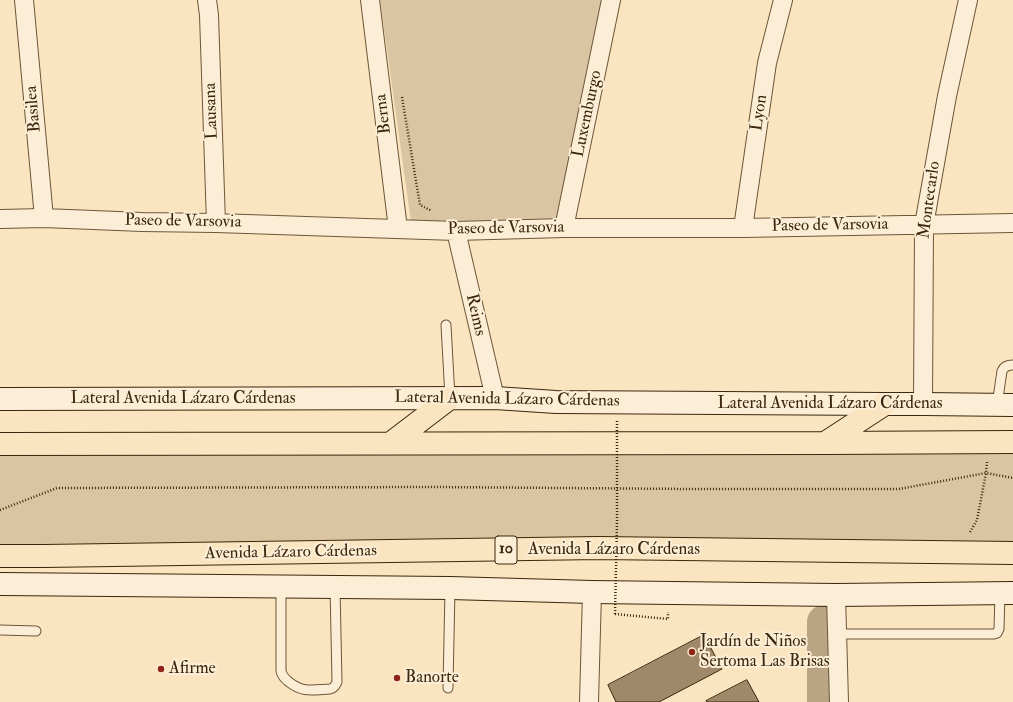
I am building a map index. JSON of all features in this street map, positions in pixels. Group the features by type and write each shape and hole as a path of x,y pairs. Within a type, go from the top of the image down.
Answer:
{"highway":[{"path":"391,443 450,398"},
{"path":"825,444 885,404"},
{"path":"0,444 825,444 1013,442"},
{"name":"Avenida Lázaro Cárdenas","path":"0,556 599,548 1013,553"}],"main road":[{"name":"Lateral Avenida Lázaro Cárdenas","path":"0,399 495,398 556,402 1005,405"},
{"path":"0,584 450,588 592,592 836,595 1007,593"}],"street":[{"name":"Basilea","path":"24,0 44,218"},
{"name":"Lausana","path":"207,0 209,15 216,223"},
{"name":"Berna","path":"370,0 398,229"},
{"name":"Luxemburgo","path":"564,228 611,0"},
{"name":"Lyon","path":"743,228 767,63 783,0"},
{"name":"Montecarlo","path":"923,404 924,225 947,96 968,0"},
{"name":"Paseo de Varsovia","path":"0,219 44,218 456,231 564,228 743,228 1013,223"},
{"name":"Reims","path":"456,231 495,398"},
{"path":"589,702 592,592"},
{"path":"836,595 839,702"}],"lane":[{"path":"446,325 450,398"},
{"path":"1005,405 1002,371 1006,366 1013,365"},
{"path":"281,586 282,675 295,687 308,691 330,690 336,685 337,682 335,587"},
{"path":"448,688 450,588"},
{"path":"837,634 994,634 998,632 999,629 1007,593"},
{"path":"0,630 36,631"}],"path":[{"path":"401,90 420,205 431,211 439,211"},
{"path":"615,614 617,421"},
{"path":"952,552 966,538 977,520 986,473 989,442"},
{"path":"0,510 57,488 432,487 899,489 986,473 1013,478"}],"shaded area":[{"path":"380,0 605,0 559,222 411,222"},
{"path":"1013,443 1013,554 0,556 0,444"}],"building":[{"name":"Jardín de Niños Sertoma Las Brisas","path":"704,635 722,669 659,702 616,702 608,685"},
{"path":"747,680 759,702 706,701"}],"waterway":[{"path":"824,622 824,702"}],"place":[{"name":"Jardín de Niños Sertoma Las Brisas","path":"692,652"},
{"name":"Afirme","path":"161,669"},
{"name":"Banorte","path":"397,678"}]}
